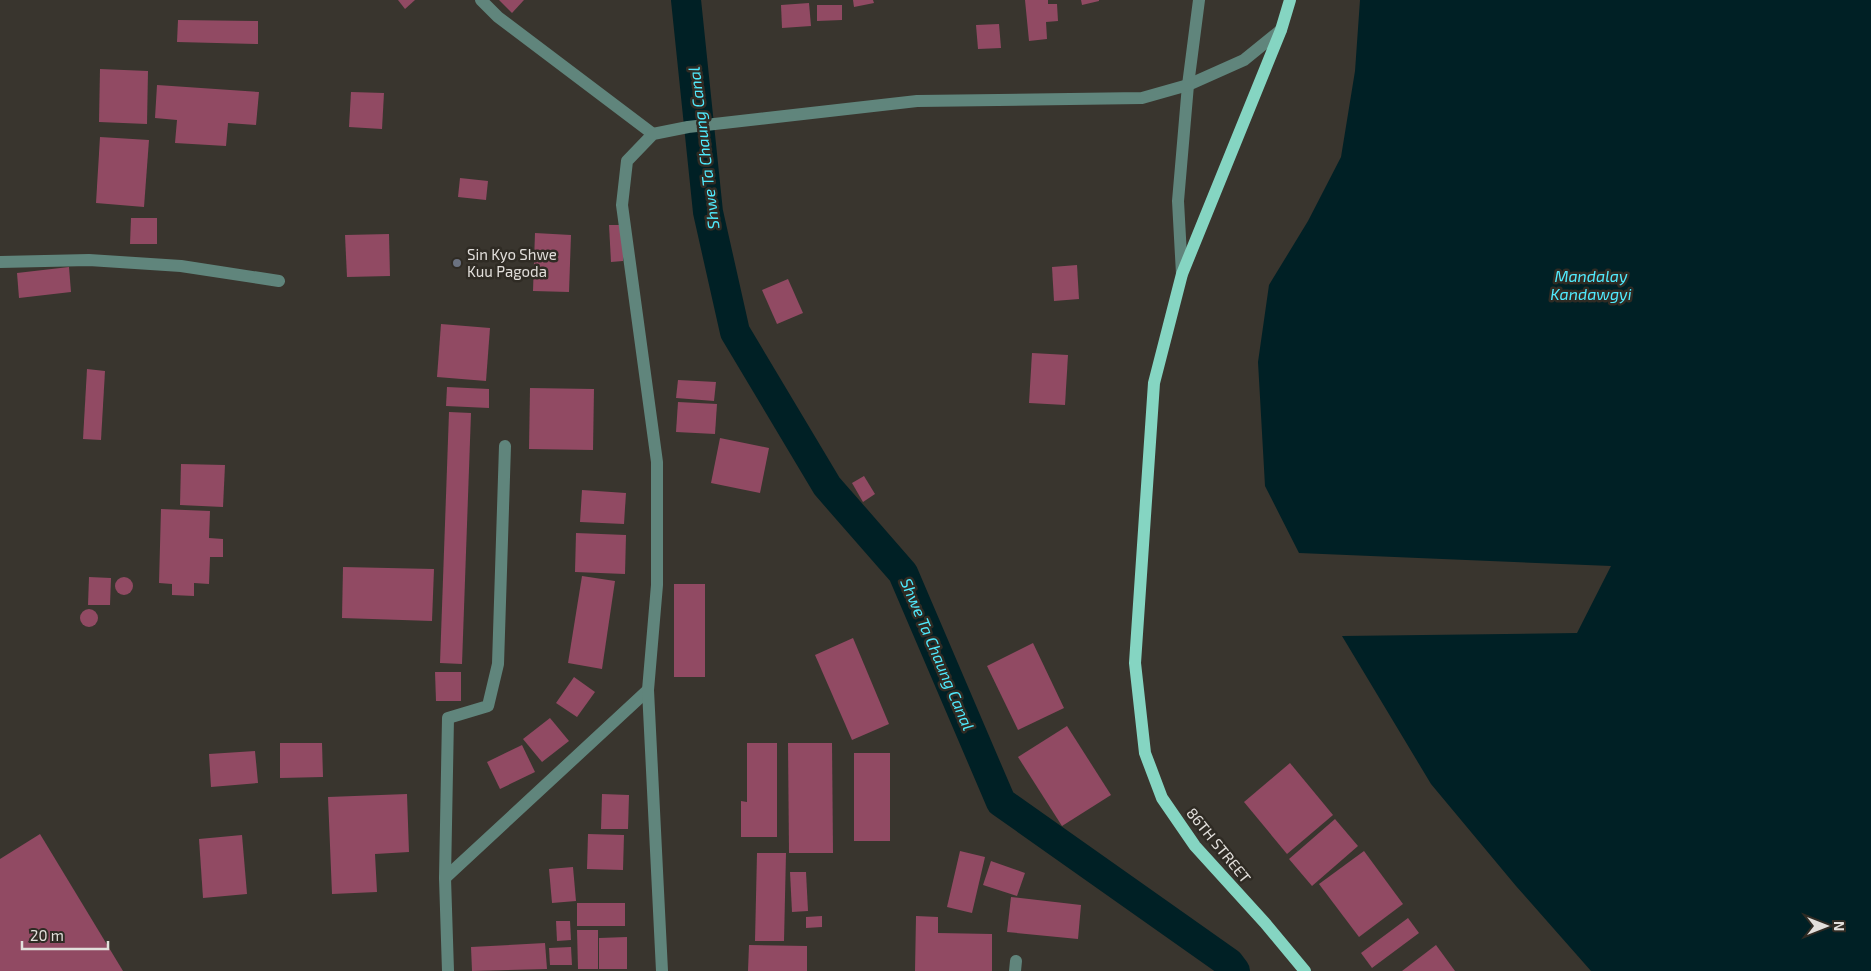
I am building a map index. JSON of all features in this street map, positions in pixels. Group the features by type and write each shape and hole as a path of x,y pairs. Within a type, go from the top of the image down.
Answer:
{"main road":[{"name":"86TH STREET","path":"1290,0 1281,30 1182,274 1154,383 1135,663 1145,753 1162,798 1195,846 1265,923 1305,971"}],"street":[{"path":"481,0 498,16 654,134"},
{"path":"1182,274 1178,201 1188,85 1199,0"},
{"path":"662,971 648,690 657,586 657,462 622,205 627,161 654,134 688,127 917,101 1142,98 1188,85 1244,60 1281,30"},
{"path":"0,262 90,260 181,266 279,281"},
{"path":"448,971 445,878 448,718 488,706 498,664 505,446"},
{"path":"445,878 648,690"}],"water":[{"name":"Mandalay Kandawgyi","path":"1360,0 1871,0 1871,971 1591,971 1516,886 1431,784 1342,636 1577,633 1611,566 1299,553 1265,486 1258,362 1269,285 1308,221 1341,157 1355,71"}],"building":[{"path":"398,0 415,0 405,9"},
{"path":"499,0 524,0 512,13"},
{"path":"853,0 873,0 874,3 854,7"},
{"path":"1025,0 1048,0 1048,4 1057,4 1058,21 1046,22 1047,39 1029,41"},
{"path":"1081,0 1099,0 1099,1 1082,5"},
{"path":"809,3 811,26 782,28 781,5"},
{"path":"817,5 842,5 842,20 817,21"},
{"path":"178,20 258,21 258,44 177,42"},
{"path":"999,24 1001,48 978,49 976,25"},
{"path":"100,69 148,71 147,124 99,122"},
{"path":"157,85 259,92 256,125 228,123 226,146 175,143 177,120 155,118"},
{"path":"351,92 384,93 382,129 349,127"},
{"path":"100,137 149,140 144,207 96,203"},
{"path":"460,178 488,181 486,200 458,197"},
{"path":"131,218 157,218 157,244 130,244"},
{"path":"609,225 623,225 623,261 611,262"},
{"path":"535,233 571,235 569,292 533,291"},
{"path":"389,234 390,276 347,277 345,235"},
{"path":"1077,265 1079,299 1054,301 1052,267"},
{"path":"69,267 71,292 19,298 17,273"},
{"path":"788,279 803,313 777,324 762,290"},
{"path":"441,324 490,328 486,381 437,377"},
{"path":"1032,353 1068,355 1065,405 1029,403"},
{"path":"87,369 105,371 101,440 83,439"},
{"path":"678,380 716,382 714,401 676,398"},
{"path":"447,387 489,389 489,408 446,406"},
{"path":"530,388 594,389 593,450 529,449"},
{"path":"678,402 717,404 715,434 676,432"},
{"path":"449,412 471,413 462,664 440,663"},
{"path":"720,438 769,448 760,493 711,483"},
{"path":"181,464 225,465 223,507 180,505"},
{"path":"864,476 875,494 863,502 852,483"},
{"path":"582,490 626,493 624,524 580,522"},
{"path":"161,509 210,511 209,538 223,539 223,557 210,557 209,584 194,583 194,596 172,595 172,584 159,583"},
{"path":"576,533 626,535 625,574 575,572"},
{"path":"343,567 434,569 432,621 342,618"},
{"path":"582,576 615,581 602,669 568,663"},
{"path":"89,577 111,578 110,605 88,605"},
{"path":"124,577 130,580 133,586 130,592 124,595 118,592 115,586 118,580"},
{"path":"674,584 705,584 705,677 674,677"},
{"path":"89,609 95,612 98,618 95,624 89,627 83,624 80,618 83,612"},
{"path":"853,638 889,724 852,740 815,655"},
{"path":"1033,643 1064,708 1018,730 987,666"},
{"path":"435,672 461,672 461,701 436,701"},
{"path":"574,677 595,692 577,717 556,703"},
{"path":"550,718 569,741 542,762 523,739"},
{"path":"1067,726 1111,795 1062,826 1018,757"},
{"path":"280,743 322,743 323,777 280,778"},
{"path":"747,743 777,743 777,837 741,837 741,801 747,802"},
{"path":"788,743 832,743 833,853 789,853"},
{"path":"522,745 535,772 500,789 487,762"},
{"path":"255,751 258,783 211,787 209,754"},
{"path":"854,753 890,753 890,841 854,841"},
{"path":"1290,763 1333,815 1287,854 1244,802"},
{"path":"407,794 409,852 375,854 377,892 332,894 328,797"},
{"path":"602,794 629,795 628,829 601,829"},
{"path":"1335,819 1358,846 1312,886 1289,859"},
{"path":"40,834 123,971 0,971 0,859"},
{"path":"588,834 624,835 623,870 587,869"},
{"path":"242,835 247,894 203,898 199,839"},
{"path":"960,851 985,857 972,913 947,907"},
{"path":"1364,851 1403,904 1359,937 1319,884"},
{"path":"757,853 786,853 784,941 755,941"},
{"path":"991,861 1025,873 1017,896 983,885"},
{"path":"573,867 576,901 552,903 549,869"},
{"path":"790,872 806,872 808,911 792,912"},
{"path":"1011,897 1081,905 1078,939 1007,932"},
{"path":"577,903 625,903 625,926 577,926"},
{"path":"822,916 822,927 806,928 806,917"},
{"path":"916,916 938,917 938,933 992,934 992,971 915,971"},
{"path":"1408,918 1419,933 1372,968 1361,953"},
{"path":"556,921 570,921 571,940 557,941"},
{"path":"577,930 598,930 598,969 578,969"},
{"path":"627,937 627,969 599,969 599,938"},
{"path":"545,943 547,969 472,971 471,947"},
{"path":"749,945 807,946 807,971 748,971"},
{"path":"1436,945 1455,971 1402,971"},
{"path":"571,947 572,965 550,965 549,948"}],"waterway":[{"name":"Shwe Ta Chaung Canal","path":"686,0 708,212 735,332 827,486 903,573 1001,802 1229,963 1235,971"}],"place":[{"name":"Sin Kyo Shwe Kuu Pagoda","path":"457,263"}]}
